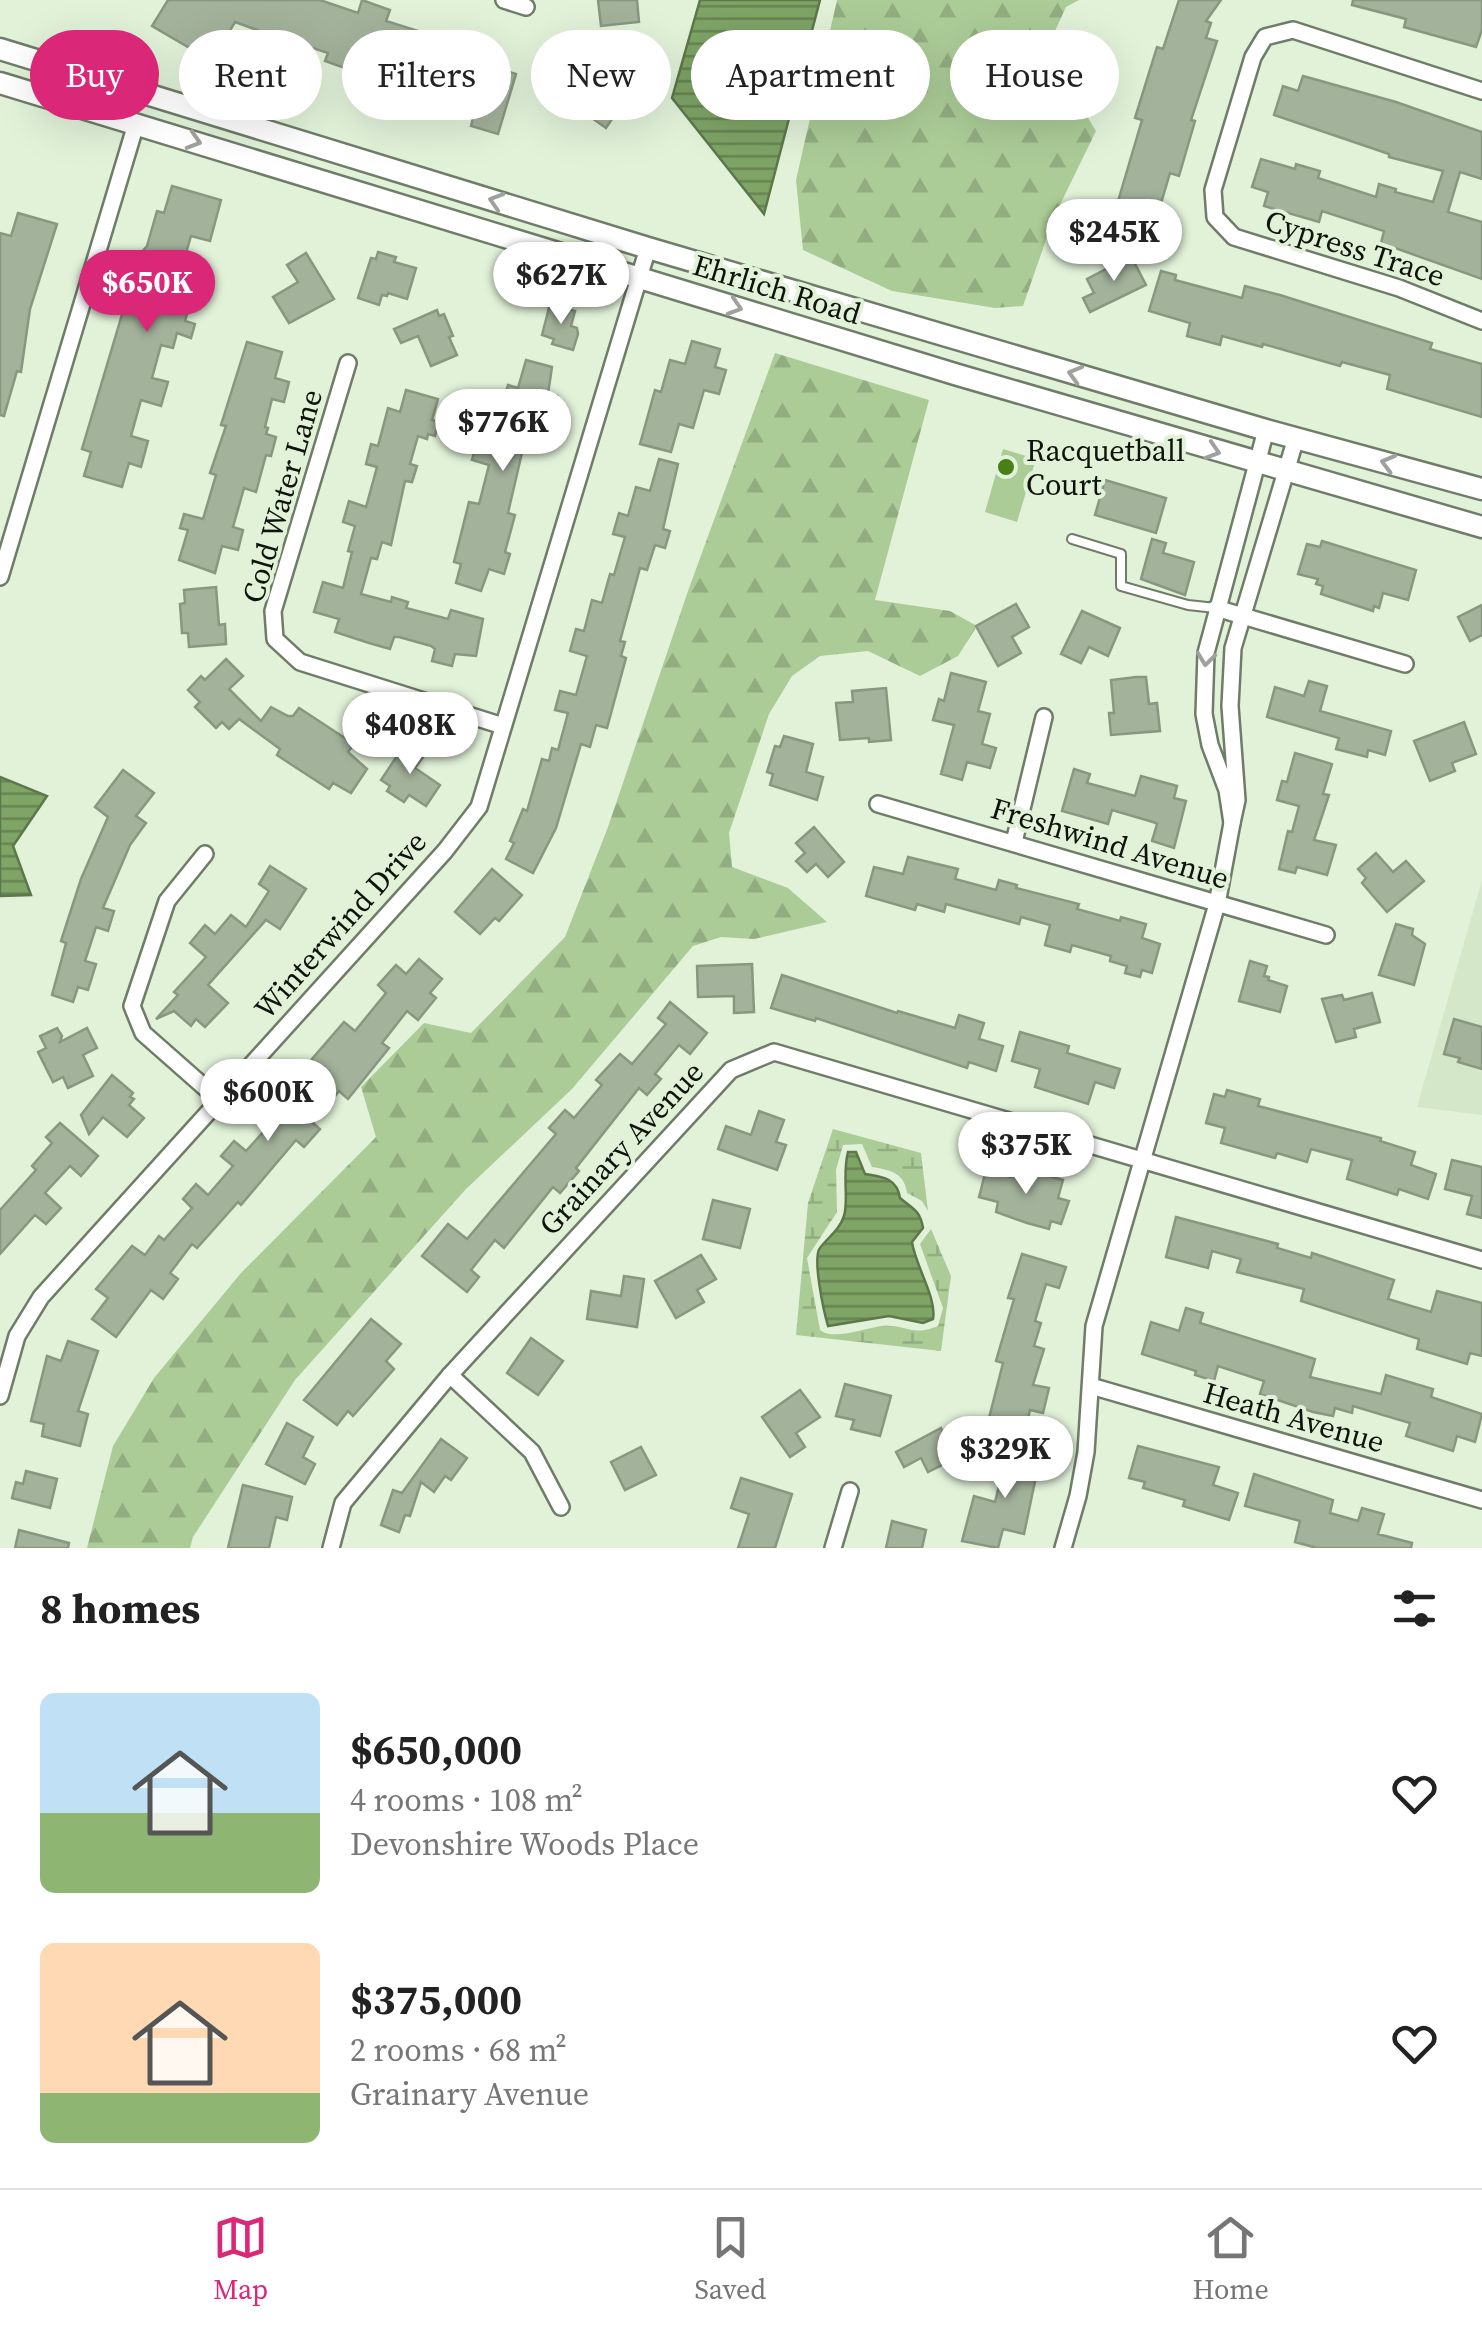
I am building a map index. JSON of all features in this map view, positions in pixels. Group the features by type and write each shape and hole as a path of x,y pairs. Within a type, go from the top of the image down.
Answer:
{"main road":[{"name":"Ehrlich Road","path":"0,49 648,248 1266,430 1482,489"},
{"path":"0,61 22,55"},
{"name":"Ehrlich Road","path":"0,82 1256,464 1482,527"}],"street":[{"path":"504,0 526,7"},
{"name":"Cypress Trace","path":"1482,91 1293,30 1265,37 1253,57 1213,190 1216,218 1234,238 1399,288 1482,321"},
{"path":"0,577 136,124"},
{"name":"Winterwind Drive","path":"0,1396 16,1336 40,1297 478,807 648,248"},
{"name":"Cold Water Lane","path":"348,362 273,610 275,639 300,662 503,726"},
{"path":"1232,823 1227,790 1210,745 1204,714 1206,653 1266,430"},
{"path":"1064,1548 1086,1452 1094,1326 1217,904 1237,800 1230,676 1243,616 1296,438"},
{"path":"1216,608 1404,664"},
{"path":"1014,842 1044,717"},
{"name":"Freshwind Avenue","path":"878,804 1326,935"},
{"path":"205,854 167,902 132,1006 143,1032 219,1100"},
{"name":"Grainary Avenue","path":"331,1548 344,1503 450,1375 731,1070 774,1052 1482,1260"},
{"path":"450,1375 532,1452 561,1507"},
{"name":"Heath Avenue","path":"1091,1386 1482,1500"},
{"path":"834,1548 850,1491"}],"lane":[{"path":"1072,539 1121,554 1121,586 1188,606 1216,608"}],"shaded area":[{"path":"700,0 820,0 812,30 691,30"},
{"path":"691,32 691,120 789,120 764,214 672,98"},
{"path":"0,777 47,796 13,846 31,895 0,896"},
{"path":"1482,880 1482,1115 1417,1107"},
{"path":"848,1152 856,1152 865,1174 892,1182 900,1198 920,1217 923,1228 912,1242 932,1301 933,1319 923,1323 889,1316 828,1326 817,1262 820,1248 844,1216"}],"green space":[{"path":"837,0 1079,0 1066,7 1055,30 950,30 950,120 1089,120 1096,131 1054,217 1023,306 995,308 892,291 803,250 796,180 810,120 930,120 930,30 830,30"},
{"path":"775,353 929,400 875,600 950,611 977,626 958,656 920,676 868,651 820,656 792,676 769,714 729,833 732,867 788,888 827,922 754,939 721,937 693,946 572,1089 466,1189 295,1380 193,1537 190,1548 87,1548 113,1446 154,1378 241,1273 376,1137 361,1087 424,1023 471,1033 565,937 608,827"},
{"path":"1003,449 1036,459 1017,522 985,512"},
{"path":"833,1129 921,1153 928,1211 922,1201 907,1193 899,1176 872,1167 862,1144 843,1145 836,1170 837,1212 807,1258 820,1330 841,1334 882,1326 922,1330 938,1326 943,1308 920,1244 931,1229 951,1276 941,1351 796,1335 808,1203"}],"building":[{"path":"168,0 320,0 358,13 362,0 390,10 386,21 415,30 342,30 342,67 325,61 328,53 322,51 322,30 257,30 235,22 230,30 179,30 179,42 152,26"},
{"path":"598,0 637,0 639,22 601,26"},
{"path":"1179,0 1221,0 1206,21 1211,23 1206,38 1217,41 1191,120 1195,121 1179,176 1170,173 1159,210 1145,206 1130,249 1089,234 1101,203 1116,208 1142,120 1135,118 1157,47 1163,49"},
{"path":"1353,0 1482,0 1482,30 1476,47 1404,27 1406,19 1352,5"},
{"path":"1303,76 1482,132 1482,179 1460,172 1448,212 1482,222 1482,279 1381,243 1384,231 1322,211 1319,222 1264,206 1268,192 1252,187 1261,159 1295,169 1296,164 1320,171 1318,178 1376,197 1379,184 1433,202 1443,171 1389,157 1274,115 1283,86 1298,91"},
{"path":"472,120 502,120 498,134 471,126"},
{"path":"595,120 611,120 606,128"},
{"path":"172,186 221,200 210,241 191,236 179,277 196,283 185,321 195,324 191,338 177,333 173,348 161,345 152,378 168,382 161,406 141,400 131,436 148,441 141,467 129,463 122,487 84,476 91,452 82,449 140,254 147,246 157,211 164,213"},
{"path":"18,213 57,224 30,309 21,372 17,371 4,416 0,415 0,233 11,236"},
{"path":"378,252 396,257 394,262 416,268 407,299 388,293 382,295 379,305 358,298 371,258 376,259"},
{"path":"306,253 334,299 289,323 273,297 298,282 287,265"},
{"path":"1131,256 1146,285 1090,312 1083,298 1094,293 1087,279"},
{"path":"1161,271 1176,275 1175,280 1242,298 1245,286 1280,295 1432,343 1430,349 1482,364 1482,417 1387,389 1390,375 1222,336 1220,345 1187,336 1190,323 1149,311"},
{"path":"550,304 575,311 571,326 577,328 578,334 573,350 552,344 554,339 542,335"},
{"path":"437,310 439,316 444,314 457,355 431,366 418,336 401,343 394,329"},
{"path":"692,341 720,349 715,367 726,370 719,394 704,390 693,428 679,424 671,452 640,444 655,390 661,392 670,360 685,364"},
{"path":"247,342 282,352 275,378 289,382 284,402 272,399 265,427 266,434 276,437 271,456 266,455 256,492 244,488 233,527 243,530 238,550 222,546 215,573 179,560 188,530 180,528 184,514 203,519 216,475 210,473 226,426 221,425"},
{"path":"526,360 552,367 548,394 557,396 539,448 524,444 508,513 515,515 505,552 510,554 504,574 489,569 481,591 456,583 461,564 454,562 469,502 479,504 489,465 472,460 485,414 498,418 508,385 518,388"},
{"path":"406,390 438,399 432,420 439,422 435,436 418,436 410,464 417,466 412,482 405,481 391,545 382,542 377,559 371,558 361,594 391,602 392,597 408,602 406,608 448,619 451,610 483,619 476,656 455,654 452,666 432,661 435,649 431,646 394,637 390,649 335,632 339,619 314,612 323,582 343,588 355,526 343,522 349,501 366,507 377,467 366,464 371,444 378,446 388,408 400,412"},
{"path":"659,459 678,464 663,529 670,531 665,548 655,545 647,570 640,568 620,641 625,642 621,656 626,658 607,728 596,725 590,747 581,744 556,828 533,873 506,859 514,843 510,841 523,809 527,811 542,759 549,761 552,748 558,750 568,713 555,710 560,691 576,695 587,656 570,651 576,629 584,631 592,600 602,603 610,574 614,575 625,537 613,534 619,513 628,516 636,487 650,491"},
{"path":"1105,480 1166,498 1156,533 1095,515"},
{"path":"1152,539 1166,543 1163,553 1194,562 1185,595 1141,579"},
{"path":"1322,541 1416,570 1408,600 1383,593 1379,608 1374,606 1373,611 1321,594 1323,586 1316,584 1318,579 1298,574 1307,544 1320,547"},
{"path":"216,587 219,625 225,624 226,644 189,647 188,633 182,633 180,604 185,603 184,590"},
{"path":"1016,604 1029,627 1012,637 1021,653 998,666 976,626"},
{"path":"1482,605 1482,635 1470,641 1458,617"},
{"path":"1082,611 1120,628 1108,656 1089,647 1081,663 1061,654"},
{"path":"226,659 243,676 229,689 261,721 271,707 288,716 299,708 354,744 348,752 367,769 351,793 333,783 329,789 292,765 277,755 280,749 239,719 229,729 222,722 216,728 195,707 200,702 188,690"},
{"path":"951,673 986,682 978,711 990,714 982,744 996,748 990,768 967,762 962,780 941,774 954,725 933,720 939,699 944,701"},
{"path":"1146,677 1149,704 1157,703 1160,731 1111,735 1111,680"},
{"path":"1309,681 1327,686 1320,711 1391,731 1385,755 1368,750 1367,757 1336,749 1339,738 1267,717 1275,687 1304,696"},
{"path":"886,688 891,740 840,740 836,703 853,702 852,691"},
{"path":"1464,722 1476,754 1452,763 1455,771 1430,781 1414,741"},
{"path":"784,736 813,744 806,772 823,777 817,800 770,785 773,774 767,772 775,746 780,747"},
{"path":"407,741 426,753 415,768 440,785 426,806 409,795 404,802 387,791 390,786 381,780"},
{"path":"1295,753 1332,764 1323,794 1329,795 1314,840 1336,845 1327,875 1297,867 1295,873 1279,869 1299,806 1277,800"},
{"path":"1074,769 1090,774 1087,783 1135,796 1141,776 1177,786 1174,798 1186,801 1174,848 1152,841 1157,824 1153,822 1112,810 1108,824 1062,811"},
{"path":"123,770 154,793 136,816 146,823 130,845 103,908 114,911 108,931 96,927 85,961 96,964 88,990 78,987 73,1002 52,995 66,943 61,941 81,879 108,817 95,807"},
{"path":"814,827 844,862 828,877 816,864 807,872 796,861 805,853 796,843"},
{"path":"1376,853 1393,872 1406,861 1424,881 1387,912 1362,883 1366,878 1358,869"},
{"path":"908,857 958,869 955,879 996,890 999,880 1079,904 1077,909 1146,924 1142,938 1160,944 1152,973 1142,970 1140,977 1125,973 1127,966 1110,961 1111,956 1072,945 1070,952 1045,945 1050,925 1021,917 1019,924 946,904 944,912 917,904 915,910 866,896 874,867 903,874"},
{"path":"270,866 306,889 280,929 266,920 208,985 228,1003 205,1027 196,1019 191,1026 174,1011 156,1019 206,957 190,943 205,925 215,934 231,915 246,927 269,891 259,884"},
{"path":"492,869 522,895 499,921 495,918 480,934 455,912"},
{"path":"1396,924 1413,929 1412,935 1425,944 1414,985 1379,975"},
{"path":"419,959 442,979 430,993 436,998 418,1020 407,1011 382,1043 389,1048 348,1099 339,1091 313,1123 320,1129 304,1147 296,1140 241,1205 238,1202 197,1248 192,1244 170,1273 178,1279 163,1299 151,1290 116,1337 92,1319 108,1298 96,1289 132,1246 145,1255 159,1236 164,1240 192,1208 183,1199 196,1184 208,1195 233,1166 221,1156 234,1141 246,1151 276,1118 266,1109 280,1094 291,1104 315,1074 306,1066 344,1022 355,1031 386,993 378,985 396,965 406,974"},
{"path":"1250,961 1267,966 1264,976 1268,980 1287,986 1280,1012 1239,1001"},
{"path":"752,964 754,1012 734,1013 734,996 698,997 697,966"},
{"path":"782,975 955,1028 959,1015 984,1023 979,1039 1003,1046 996,1071 969,1062 967,1068 816,1018 815,1021 771,1008"},
{"path":"1372,993 1380,1022 1354,1029 1356,1037 1336,1042 1322,999 1342,995 1344,1000"},
{"path":"670,1002 707,1033 690,1054 679,1045 655,1074 661,1079 647,1095 639,1088 576,1168 579,1171 560,1193 553,1187 504,1248 495,1240 471,1270 479,1277 467,1292 422,1256 448,1224 467,1239 556,1134 549,1128 565,1110 574,1118 602,1085 596,1080 620,1054 632,1064 666,1024 658,1018"},
{"path":"1454,1019 1482,1027 1482,1069 1444,1054"},
{"path":"57,1028 62,1036 60,1042 87,1028 97,1048 83,1055 93,1076 68,1088 63,1077 53,1082 38,1052 46,1048 40,1036"},
{"path":"1020,1032 1069,1046 1067,1053 1120,1069 1114,1088 1095,1082 1088,1104 1035,1087 1040,1069 1012,1061"},
{"path":"112,1075 133,1093 129,1105 144,1118 127,1137 103,1117 89,1134 81,1115"},
{"path":"1227,1090 1260,1099 1258,1106 1381,1138 1380,1141 1415,1152 1411,1165 1436,1174 1428,1199 1399,1189 1397,1195 1347,1179 1352,1160 1311,1149 1307,1162 1277,1153 1275,1158 1221,1143 1225,1128 1206,1123 1214,1094 1225,1097"},
{"path":"759,1111 784,1120 776,1142 786,1145 777,1170 718,1149 726,1126 751,1135"},
{"path":"60,1123 98,1156 81,1176 70,1166 45,1193 61,1208 46,1224 35,1215 0,1254 0,1210 36,1170 32,1166 52,1143 46,1137"},
{"path":"1452,1160 1482,1167 1482,1218 1467,1214 1472,1196 1445,1189"},
{"path":"1014,1167 1063,1180 1058,1198 1069,1201 1061,1224 1051,1221 1049,1229 1027,1223 996,1212 998,1202 979,1197 986,1170 1011,1177"},
{"path":"713,1200 750,1209 740,1248 703,1239"},
{"path":"1176,1217 1278,1244 1277,1248 1311,1258 1312,1253 1394,1280 1388,1299 1431,1312 1437,1291 1482,1303 1482,1356 1470,1353 1467,1364 1417,1349 1419,1339 1301,1301 1304,1289 1237,1272 1241,1259 1212,1251 1208,1268 1166,1257"},
{"path":"1022,1254 1066,1267 1059,1288 1046,1284 1035,1321 1041,1323 1034,1346 1044,1349 1033,1385 1049,1388 1043,1413 1030,1410 1025,1431 988,1422 1003,1363 996,1361 1014,1299 1008,1298"},
{"path":"701,1255 716,1279 697,1290 704,1302 676,1318 655,1281"},
{"path":"624,1276 644,1279 637,1327 587,1319 591,1291 621,1296"},
{"path":"1186,1308 1203,1313 1200,1323 1315,1359 1310,1377 1381,1394 1386,1375 1433,1389 1431,1397 1482,1414 1475,1442 1457,1436 1453,1451 1406,1436 1410,1423 1353,1406 1352,1413 1335,1408 1333,1416 1313,1412 1260,1394 1264,1381 1218,1366 1214,1381 1195,1375 1196,1371 1142,1354 1151,1322 1179,1331"},
{"path":"371,1319 401,1344 386,1361 394,1369 353,1416 348,1411 337,1425 304,1400"},
{"path":"531,1338 563,1361 538,1395 507,1373"},
{"path":"68,1341 98,1351 78,1411 88,1414 80,1446 42,1436 44,1424 31,1421 47,1356 61,1361"},
{"path":"845,1384 891,1396 880,1436 851,1429 854,1420 836,1416"},
{"path":"800,1390 820,1417 796,1433 805,1447 790,1457 762,1417"},
{"path":"287,1423 313,1437 303,1457 315,1464 305,1484 266,1464"},
{"path":"941,1428 956,1458 928,1472 921,1458 904,1467 896,1452"},
{"path":"441,1439 467,1458 451,1480 445,1476 434,1492 421,1482 410,1516 405,1515 399,1532 381,1525 393,1490 402,1493"},
{"path":"1009,1445 1037,1452 1034,1466 1038,1467 1024,1534 1003,1529 998,1548 962,1541 974,1496 995,1502"},
{"path":"1138,1446 1219,1467 1213,1485 1238,1493 1229,1520 1183,1506 1185,1500 1143,1488 1145,1482 1129,1478"},
{"path":"641,1447 656,1475 625,1490 611,1462"},
{"path":"26,1471 57,1479 50,1508 12,1498 16,1482 23,1484"},
{"path":"1254,1474 1333,1500 1330,1513 1358,1521 1362,1508 1384,1514 1378,1534 1412,1543 1411,1548 1317,1548 1295,1542 1300,1521 1245,1506"},
{"path":"741,1478 792,1494 775,1548 738,1548 749,1514 731,1508"},
{"path":"243,1485 292,1497 287,1520 276,1517 269,1548 228,1548"},
{"path":"892,1521 926,1530 922,1548 886,1548"},
{"path":"19,1530 69,1543 68,1548 15,1548"}],"place":[{"name":"Racquetball Court","path":"1006,467"}]}
